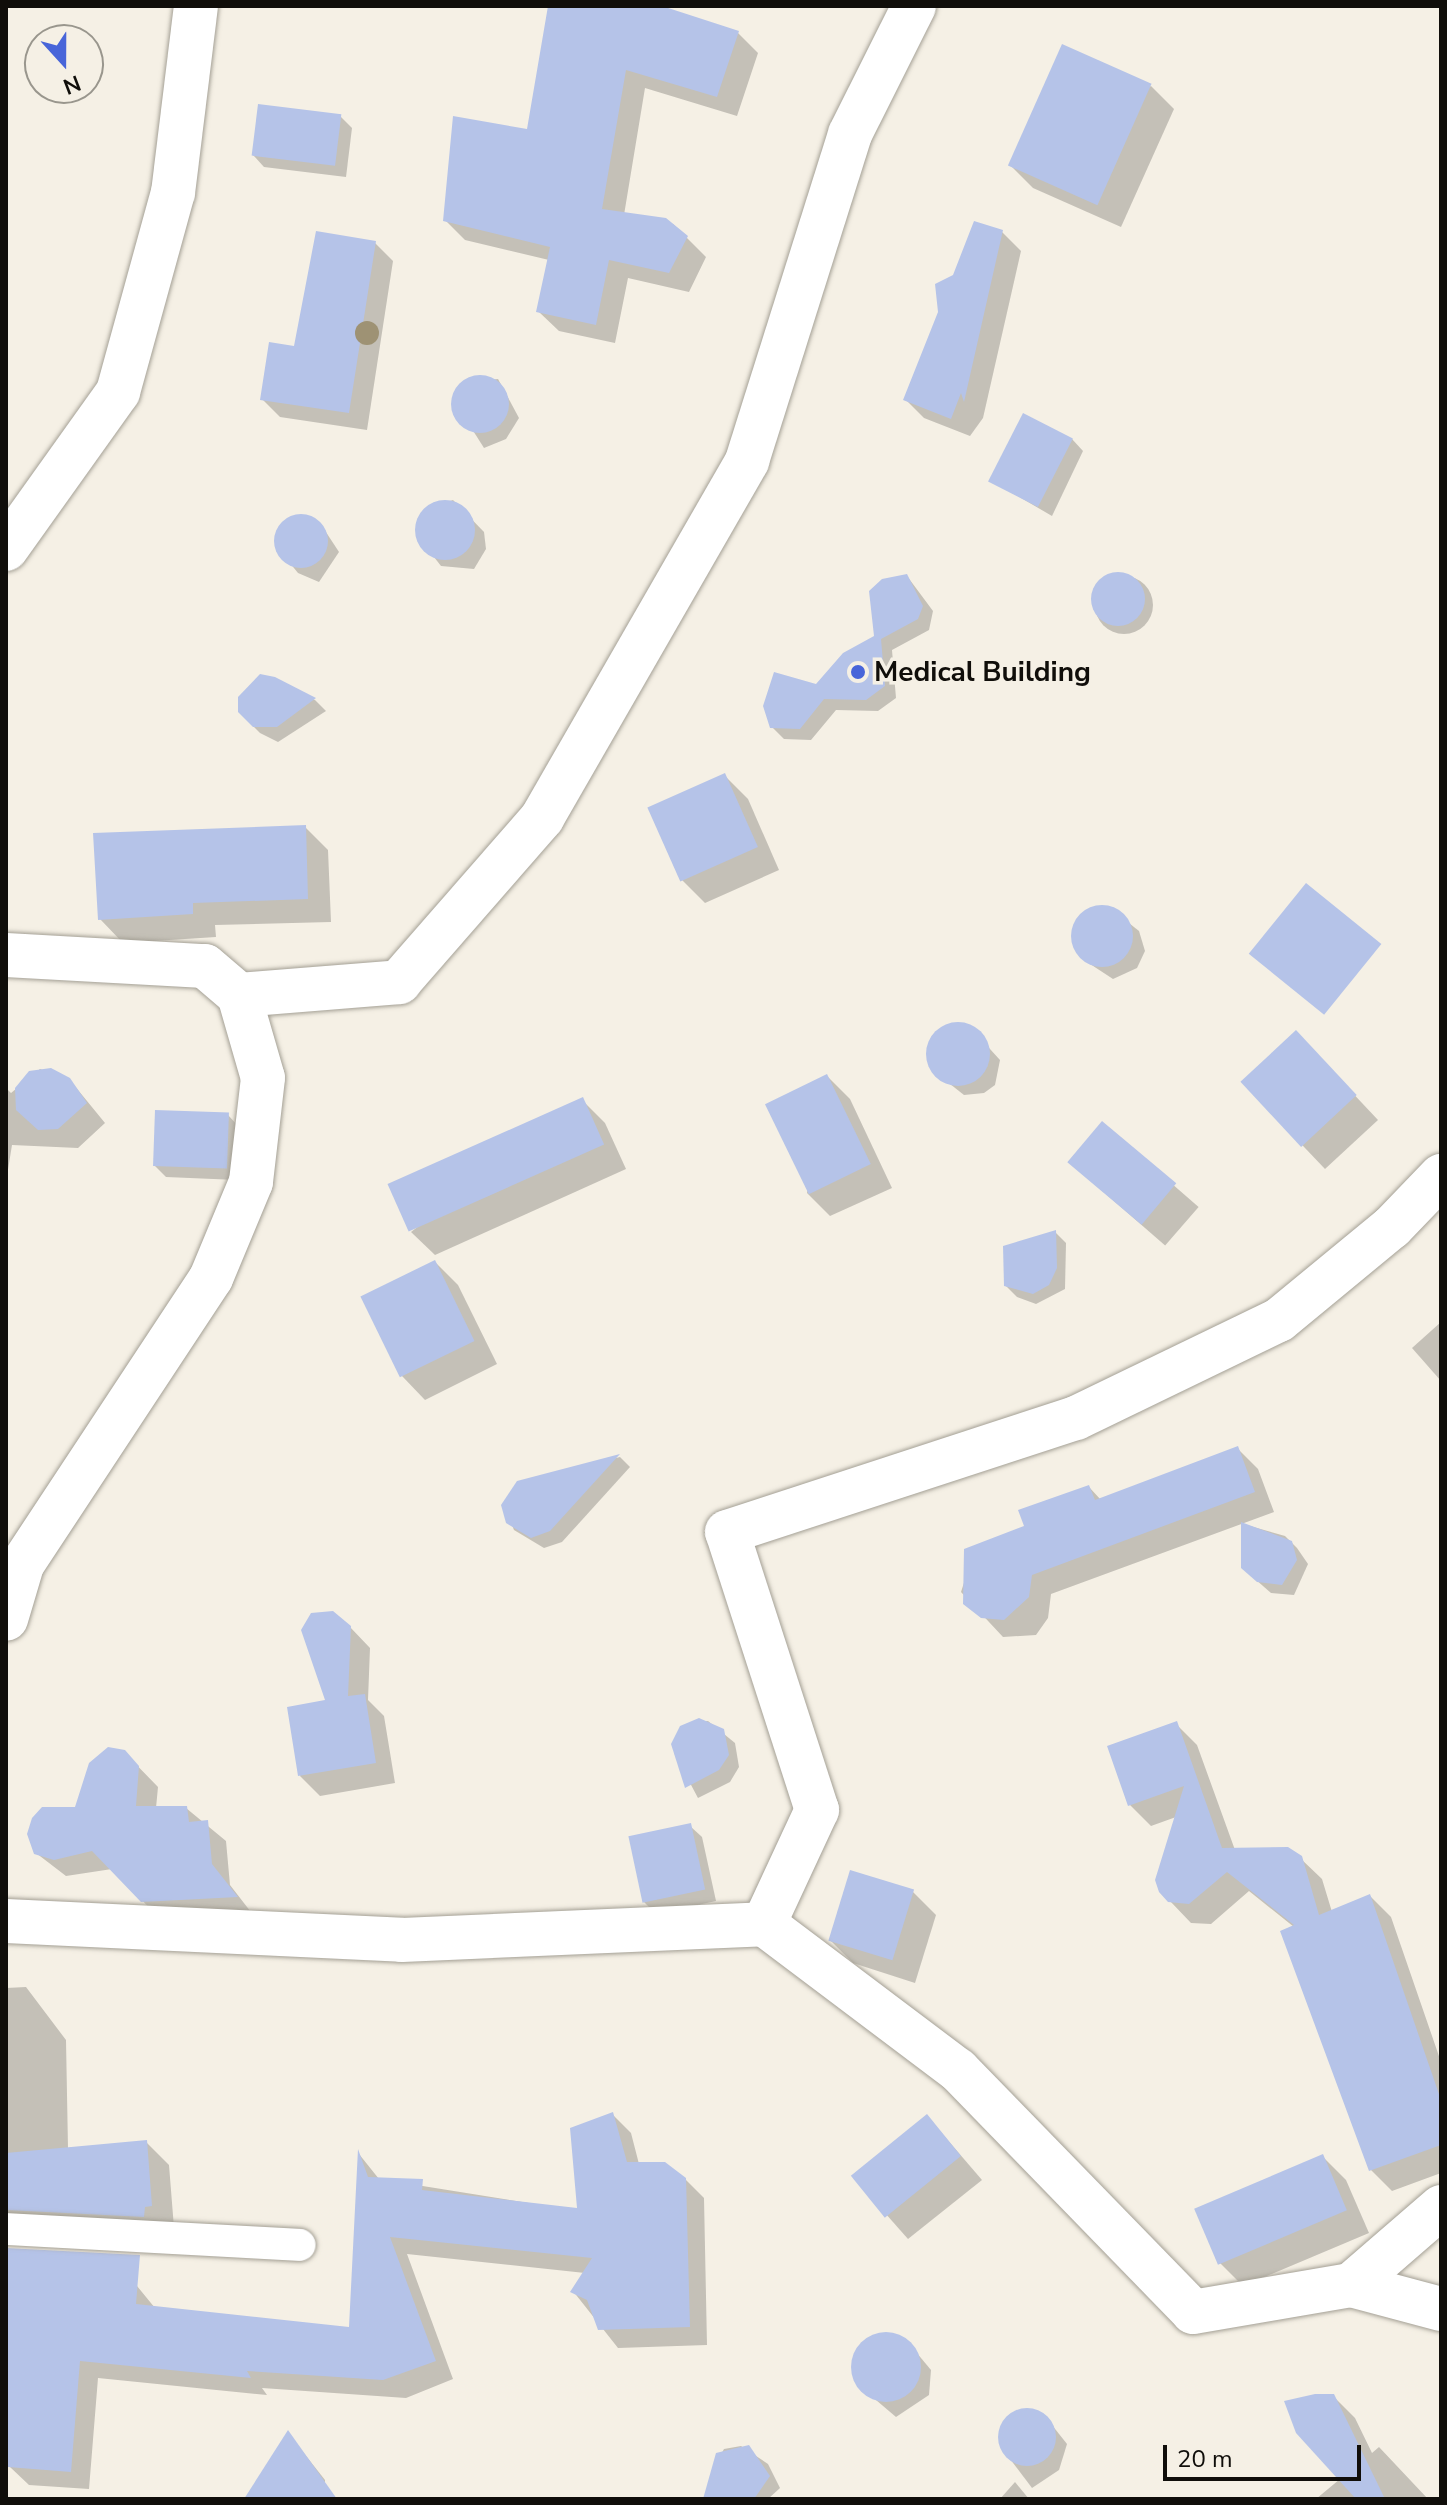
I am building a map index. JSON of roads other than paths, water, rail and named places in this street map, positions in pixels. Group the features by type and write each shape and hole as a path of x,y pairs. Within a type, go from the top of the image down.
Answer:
{"street":[{"path":"6,549 118,392 173,193 196,6"},
{"path":"239,995 399,982 542,818 747,461 850,134 914,6"},
{"path":"6,955 205,966 239,995 263,1078 251,1182 211,1278 22,1565 6,1619"},
{"path":"764,1924 817,1810 727,1532 1076,1418 1279,1320 1392,1227 1441,1176"},
{"path":"6,1921 402,1940 764,1924 958,2070 1193,2312 1351,2285 1441,2309"},
{"path":"1351,2285 1441,2207"}],"lane":[{"path":"6,2229 300,2245"}],"place":[{"name":"Medical Building","path":"858,672"}]}
